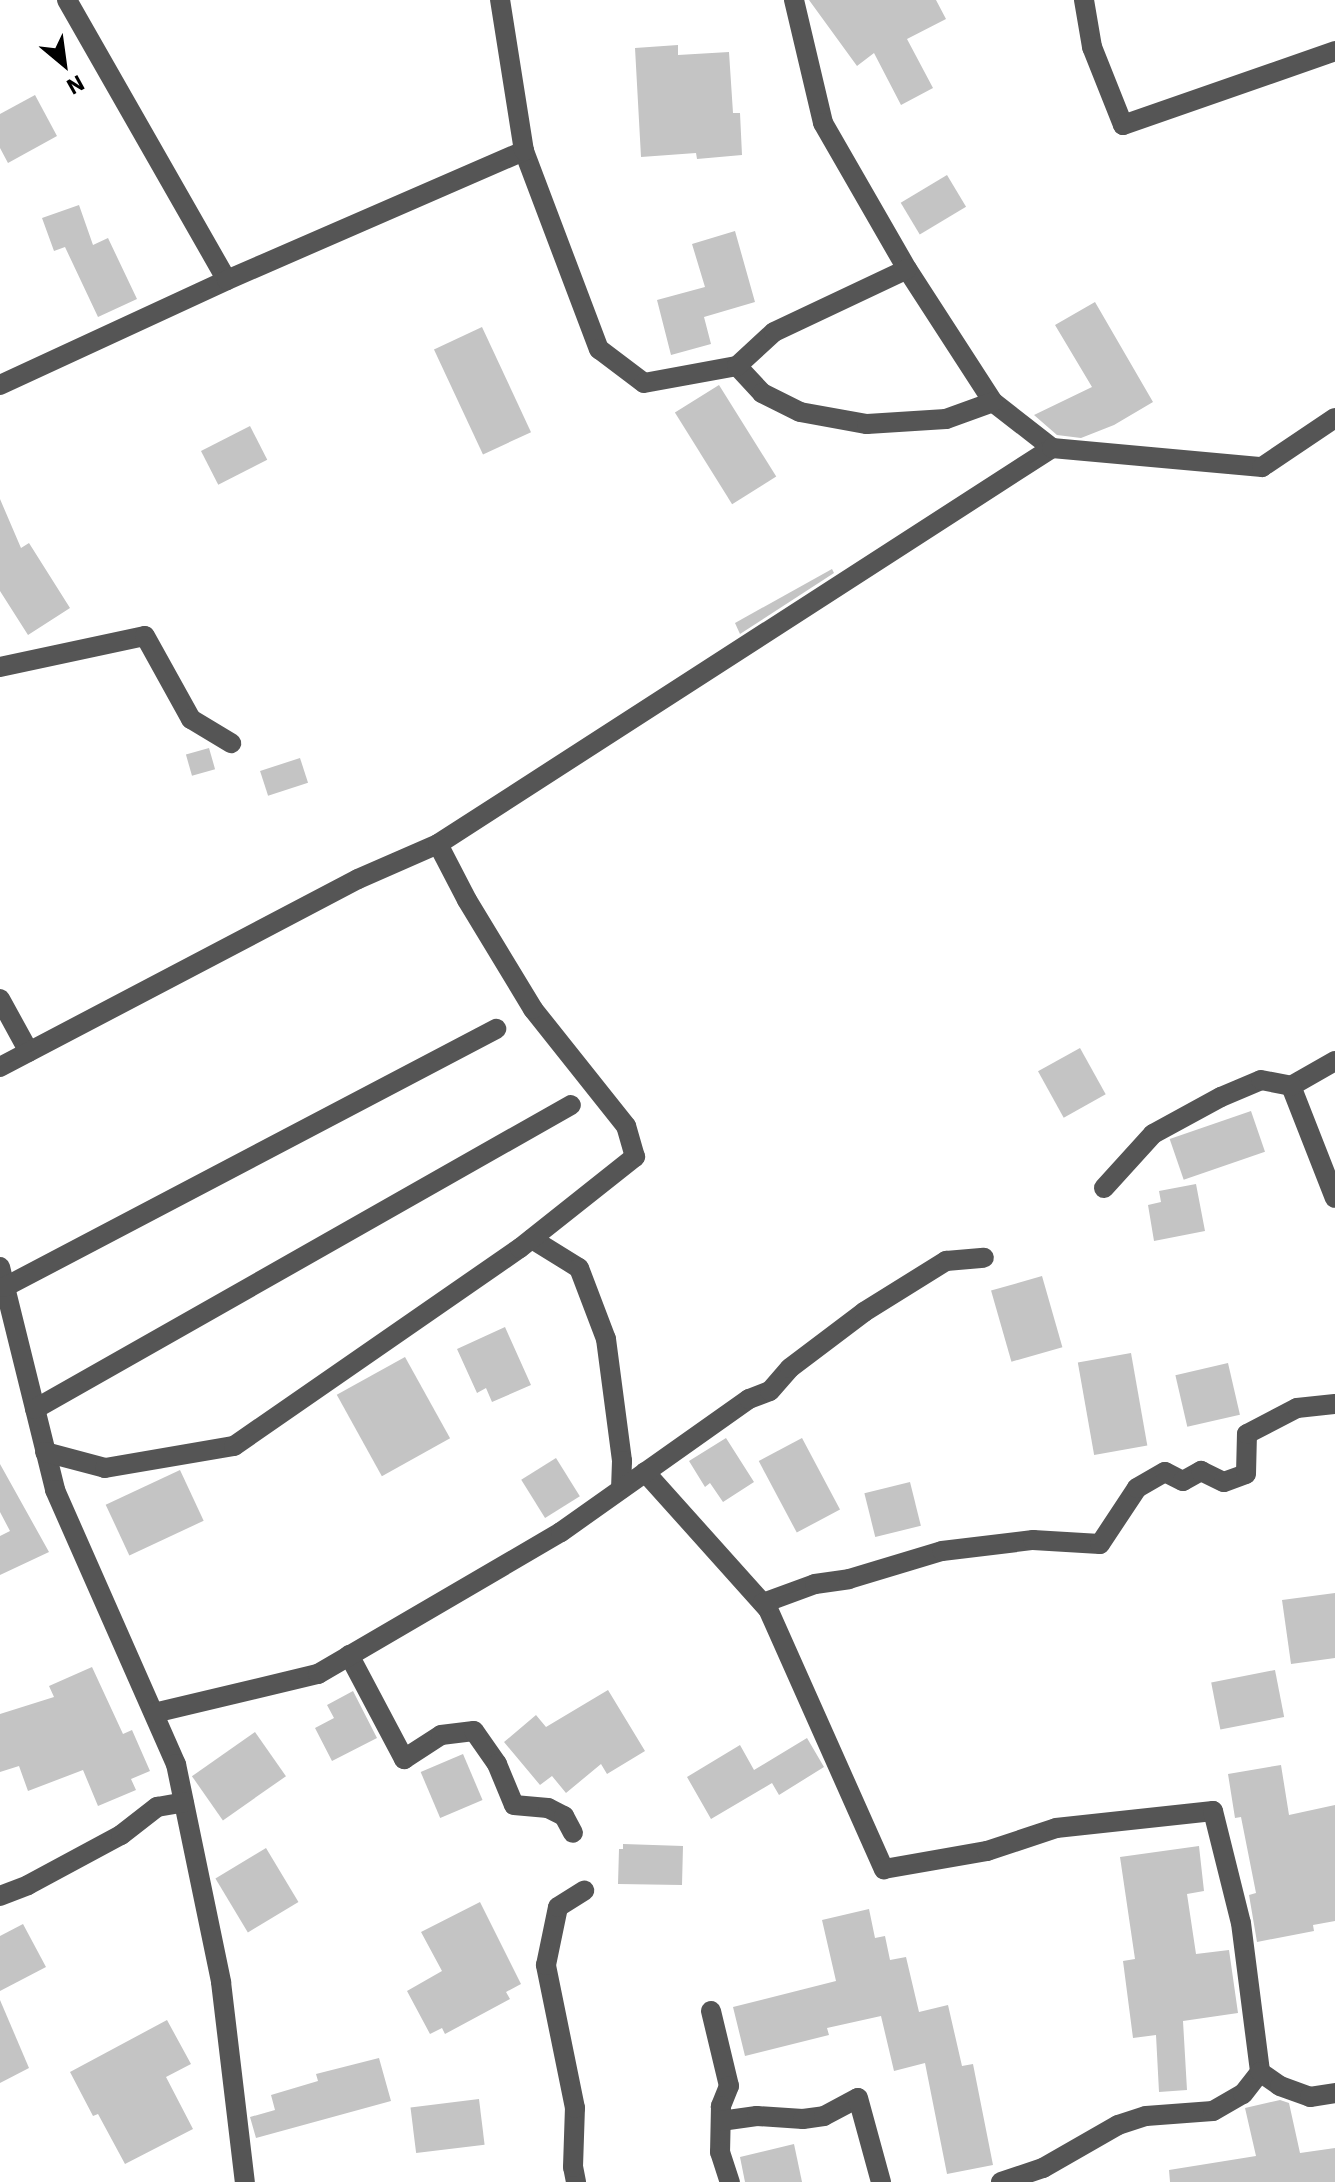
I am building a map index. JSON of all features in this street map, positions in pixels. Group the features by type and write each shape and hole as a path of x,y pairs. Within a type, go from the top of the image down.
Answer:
{"street":[{"path":"67,0 227,280"},
{"path":"500,0 524,151 599,349 644,383 737,366 774,332 907,269"},
{"path":"794,0 823,123 907,269 993,402 1052,448 1262,467 1335,418"},
{"path":"1084,0 1092,47 1123,125 1335,51"},
{"path":"0,385 227,280 524,151"},
{"path":"737,366 762,393 800,412 867,424 946,419 993,402"},
{"path":"0,1067 358,879 438,844 1052,448"},
{"path":"0,667 145,636 191,719 231,743"},
{"path":"45,1452 105,1468 234,1446 394,1338 429,1309 532,1239 635,1157 626,1126 533,1009 467,900 438,844"},
{"path":"0,999 29,1052"},
{"path":"245,2182 221,1982 176,1764 55,1490 2,1277 496,1029"},
{"path":"1104,1188 1153,1134 1221,1097 1261,1080 1291,1086 1335,1061"},
{"path":"1291,1086 1335,1198"},
{"path":"35,1409 571,1105"},
{"path":"532,1239 579,1268 606,1339 622,1461 621,1489"},
{"path":"154,1713 318,1674 561,1532 749,1399 770,1391 790,1368 864,1312 946,1261 984,1258"},
{"path":"763,1603 815,1584 849,1579 942,1551 1033,1540 1100,1544 1137,1488 1165,1472 1183,1481 1201,1471 1224,1482 1246,1474 1247,1434 1297,1408 1335,1404"},
{"path":"645,1472 763,1603 884,1869 987,1851 1056,1828 1213,1811 1241,1923 1260,2072 1243,2094 1213,2111 1146,2116 1118,2125 1043,2168 1001,2182"},
{"path":"349,1655 404,1759 441,1735 474,1731 497,1764 514,1805 548,1808 564,1816 573,1833"},
{"path":"0,1896 28,1885 121,1835 157,1807 184,1802"},
{"path":"576,2182 573,2167 575,2108 546,1965 558,1907 584,1891"},
{"path":"711,2011 729,2086 721,2106 720,2152 730,2182"},
{"path":"1260,2072 1280,2086 1310,2097 1335,2093"},
{"path":"721,2121 757,2116 803,2119 824,2116 858,2098 881,2182"}],"building":[{"path":"809,0 936,0 946,19 907,39 933,88 901,105 874,53 857,66"},
{"path":"678,45 678,55 729,52 733,113 740,113 742,155 697,159 696,153 641,157 635,48"},
{"path":"35,95 57,136 8,163 0,148 0,114"},
{"path":"947,175 966,207 920,235 901,203"},
{"path":"79,205 93,245 108,238 137,299 98,317 65,247 54,251 42,218"},
{"path":"735,231 755,302 704,317 711,344 671,355 657,300 705,287 692,244"},
{"path":"1095,302 1153,402 1114,425 1081,438 1057,435 1034,415 1092,387 1055,325"},
{"path":"482,327 531,432 483,455 434,349"},
{"path":"719,385 776,477 732,504 675,413"},
{"path":"250,426 267,460 218,485 201,451"},
{"path":"0,499 21,548 29,543 70,608 28,635 0,591"},
{"path":"832,569 834,573 740,634 735,623"},
{"path":"209,748 215,769 192,776 186,755"},
{"path":"300,758 308,783 268,796 260,771"},
{"path":"1080,1048 1106,1094 1064,1118 1038,1071"},
{"path":"1251,1111 1265,1152 1184,1180 1170,1139"},
{"path":"1196,1184 1205,1231 1154,1241 1148,1205 1161,1202 1159,1191"},
{"path":"1042,1276 1062,1347 1011,1362 991,1291"},
{"path":"505,1327 531,1385 492,1402 486,1388 477,1393 457,1349"},
{"path":"1131,1353 1147,1446 1094,1455 1078,1362"},
{"path":"405,1357 450,1438 382,1476 337,1395"},
{"path":"1228,1363 1240,1415 1187,1427 1175,1375"},
{"path":"726,1438 754,1482 723,1502 710,1483 705,1487 689,1461"},
{"path":"802,1438 840,1510 797,1533 759,1461"},
{"path":"556,1458 580,1496 545,1518 521,1480"},
{"path":"0,1464 49,1552 0,1575 0,1536 10,1531 0,1512"},
{"path":"180,1470 204,1521 129,1555 106,1505"},
{"path":"910,1482 921,1526 875,1537 864,1493"},
{"path":"1335,1593 1335,1658 1291,1664 1282,1600"},
{"path":"92,1667 123,1734 132,1730 150,1771 131,1779 136,1790 98,1806 83,1770 28,1791 19,1766 0,1772 0,1714 54,1697 49,1686"},
{"path":"1275,1670 1284,1717 1220,1730 1211,1682"},
{"path":"608,1690 645,1751 607,1774 601,1764 566,1793 552,1776 540,1785 504,1742 536,1715 546,1727"},
{"path":"353,1691 377,1738 332,1761 315,1728 334,1718 327,1705"},
{"path":"255,1732 286,1776 223,1820 192,1776"},
{"path":"807,1738 824,1767 779,1795 772,1783 711,1819 687,1777 740,1745 754,1770"},
{"path":"463,1754 483,1800 440,1818 421,1772"},
{"path":"1281,1765 1289,1815 1335,1805 1335,1921 1313,1925 1314,1931 1257,1942 1249,1895 1256,1893 1241,1817 1235,1818 1228,1774"},
{"path":"623,1844 683,1846 682,1885 618,1884 619,1849 623,1849"},
{"path":"1199,1846 1204,1891 1187,1894 1196,1954 1229,1950 1238,2013 1183,2021 1187,2090 1159,2092 1156,2035 1133,2038 1123,1961 1135,1959 1120,1857"},
{"path":"266,1848 298,1902 248,1932 215,1878"},
{"path":"480,1902 521,1984 506,1992 510,1999 445,2034 442,2028 430,2034 407,1991 442,1971 421,1932"},
{"path":"869,1909 875,1938 885,1936 890,1960 906,1957 919,2012 948,2005 962,2066 973,2064 993,2165 947,2174 925,2063 894,2071 881,2016 827,2028 829,2035 745,2056 733,2007 836,1981 822,1920"},
{"path":"23,1924 46,1967 0,1991 0,1936"},
{"path":"0,2000 29,2068 0,2083"},
{"path":"167,2020 191,2064 166,2077 193,2129 125,2164 98,2114 93,2116 70,2072"},
{"path":"379,2058 391,2101 256,2138 250,2117 275,2110 271,2095 318,2081 316,2074"},
{"path":"479,2099 485,2145 416,2153 411,2107"},
{"path":"1280,2100 1289,2103 1300,2153 1335,2148 1335,2182 1170,2182 1169,2170 1256,2156 1245,2108"},
{"path":"794,2144 802,2182 745,2182 740,2157"}]}
